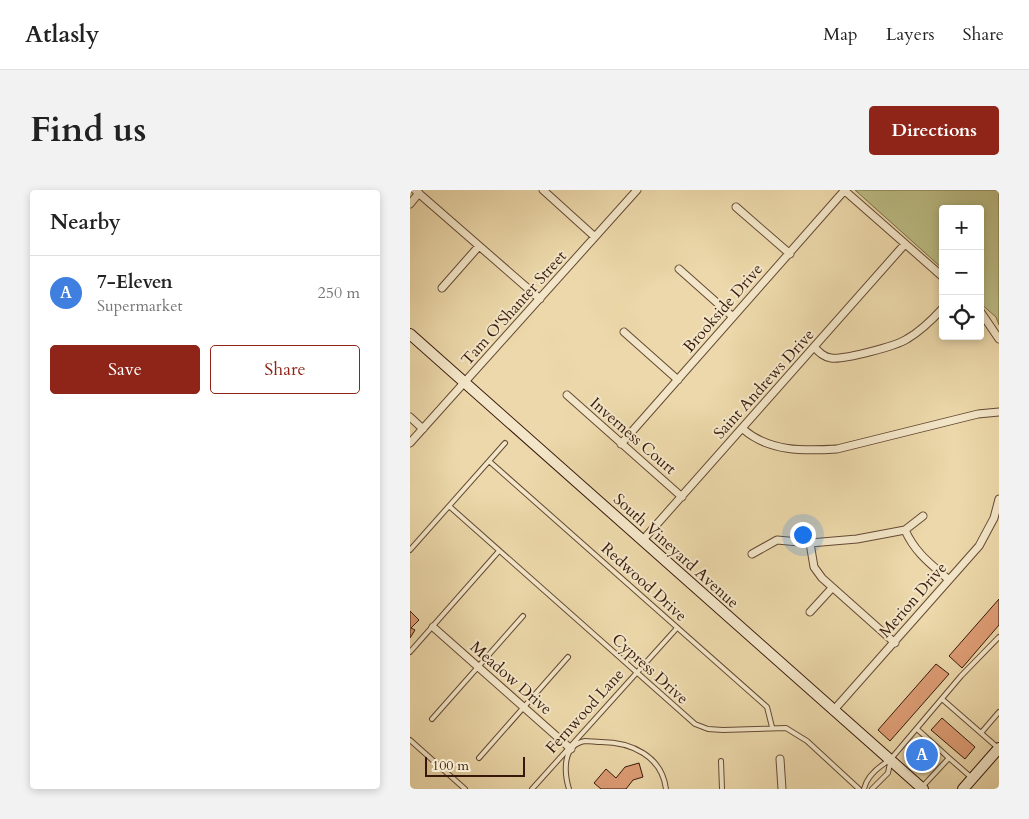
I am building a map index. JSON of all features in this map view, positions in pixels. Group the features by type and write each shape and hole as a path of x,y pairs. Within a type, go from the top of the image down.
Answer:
{"main road":[{"name":"South Vineyard Avenue","path":"410,334 922,788"},
{"path":"963,789 999,748"}],"street":[{"path":"543,190 596,237"},
{"name":"Tam O'Shanter Street","path":"410,443 638,190"},
{"path":"844,190 939,274"},
{"name":"Brookside Drive","path":"622,444 844,190"},
{"path":"410,204 417,192 540,299"},
{"path":"736,206 790,254"},
{"name":"Saint Andrews Drive","path":"642,541 743,430 905,244"},
{"path":"442,288 479,246"},
{"path":"679,270 733,317"},
{"path":"814,348 824,356 833,358 884,348 906,340 928,324 939,312"},
{"path":"984,317 999,339"},
{"path":"624,332 678,380"},
{"name":"Inverness Court","path":"567,396 682,497"},
{"path":"743,430 755,440 774,447 837,449 978,414 999,412"},
{"path":"410,417 423,429"},
{"name":"Merion Drive","path":"833,711 895,643 978,546 997,519 999,499"},
{"path":"752,554 777,540 810,543 857,539 905,530 923,516"},
{"path":"905,530 918,553 950,580"},
{"path":"810,543 814,567 832,588 895,643"},
{"path":"810,612 832,588"},
{"name":"Meadow Drive","path":"433,627 570,747"},
{"path":"780,760 782,789"}],"lane":[{"path":"410,550 505,443"},
{"name":"Redwood Drive","path":"489,461 766,707 772,727"},
{"name":"Cypress Drive","path":"449,506 684,716 701,726 732,730 772,727 786,728 798,735 859,789"},
{"path":"410,652 499,551"},
{"path":"432,719 523,616"},
{"name":"Fernwood Lane","path":"532,789 677,628"},
{"path":"864,789 866,781 880,766 890,760 942,699 999,637"},
{"path":"479,758 568,657"},
{"path":"942,699 999,748"},
{"path":"980,733 999,712"},
{"path":"917,729 972,778"},
{"path":"410,740 465,789"},
{"path":"569,789 565,767 570,747 585,741 608,742 633,747 655,763 664,778 666,789"},
{"path":"922,788 949,758"},
{"path":"872,789 888,773 890,760"},
{"path":"721,761 722,789"}],"green space":[{"path":"855,190 999,190 999,325 996,317 984,306 984,205 939,205 939,265"}],"building":[{"path":"999,599 999,625 962,668 949,656"},
{"path":"410,611 419,620 411,628 415,630 410,638"},
{"path":"936,664 949,674 890,741 878,730"},
{"path":"942,718 975,747 965,759 931,730"},
{"path":"923,743 933,753 921,766 911,757"},
{"path":"639,763 643,777 633,780 626,789 601,789 594,783 606,769 616,778 625,767"}],"place":[{"name":"7-Eleven","path":"922,755"}]}
